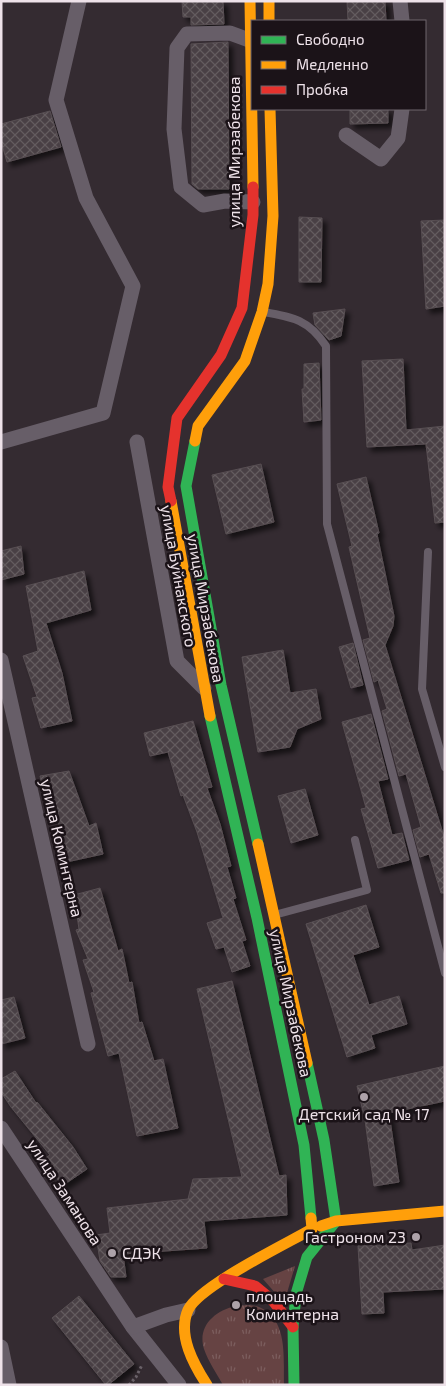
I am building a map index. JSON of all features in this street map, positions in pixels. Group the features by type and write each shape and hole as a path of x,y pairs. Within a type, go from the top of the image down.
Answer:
{"main road":[{"name":"улица Мирзабекова","path":"250,1 249,40 253,216 242,308 221,355 177,418 168,487 204,688 257,918 304,1145 312,1229"},
{"path":"269,20 270,1"},
{"name":"улица Мирзабекова","path":"270,110 273,216 268,284 262,312 246,361 198,426 186,486 221,685 275,914 324,1140 336,1221"},
{"path":"207,1385 188,1354 185,1330 188,1310 205,1292 224,1279 312,1229 336,1221 445,1211"},
{"path":"294,1385 296,1294 307,1257 336,1221"},
{"path":"224,1279 255,1286 273,1301 294,1327"}],"street":[{"path":"1,442 104,413 133,286 86,198 56,100 79,1"},
{"path":"400,1 402,20"},
{"path":"249,40 230,33 187,34 177,48 174,129 181,187 203,205 225,201 253,202"},
{"path":"346,135 381,159 398,138 402,110"},
{"name":"улица Буйнакского","path":"137,442 177,661 204,688"},
{"name":"улица Коминтерна","path":"1,660 3,677 88,1044"},
{"path":"204,688 221,685"},
{"name":"улица Заманова","path":"1,1128 133,1327 179,1385"},
{"path":"133,1327 166,1315 188,1310"},
{"path":"1,1347 10,1385"}],"lane":[{"path":"262,312 295,318 318,334 326,346 327,524 445,973"},
{"path":"428,552 422,689 445,767"},
{"path":"257,918 367,890 355,840"}],"path":[{"path":"129,1385 136,1377 150,1348"}],"green space":[{"path":"295,1266 284,1303 263,1279"},
{"path":"250,1305 259,1307 269,1313 275,1321 280,1331 284,1352 284,1385 223,1385 204,1349 203,1333 209,1321 221,1312 235,1306"}],"building":[{"path":"182,1 223,1 224,24 191,25 191,17 183,17"},
{"path":"347,1 385,1 386,20 348,20"},
{"path":"228,42 229,189 198,189 192,184 191,44"},
{"path":"350,110 388,110 388,123 350,124"},
{"path":"50,111 61,147 7,162 1,141 1,124"},
{"path":"299,217 322,218 321,282 299,282"},
{"path":"445,220 445,306 426,309 421,221"},
{"path":"345,309 341,336 329,340 315,325 313,313"},
{"path":"403,359 406,430 445,426 445,522 435,523 426,444 367,447 362,361"},
{"path":"319,363 321,420 304,422 302,389 304,389 304,364"},
{"path":"261,464 274,522 226,534 212,475"},
{"path":"366,477 379,533 377,534 394,616 393,626 385,645 445,840 445,893 441,893 429,854 420,857 413,830 421,827 406,774 399,776 382,711 387,709 378,680 374,682 363,640 370,638 349,547 352,546 337,484"},
{"path":"21,546 24,574 1,580 1,551"},
{"path":"84,571 91,610 46,623 62,673 72,721 41,728 32,698 37,697 23,656 38,651 26,586"},
{"path":"353,643 363,685 351,688 339,647"},
{"path":"283,650 290,693 316,689 321,719 297,729 290,747 258,752 242,657"},
{"path":"371,714 388,779 378,781 392,835 402,833 409,860 378,868 361,809 366,808 342,722"},
{"path":"193,721 212,787 207,788 220,824 231,866 227,867 236,898 233,899 246,940 242,941 250,966 232,972 224,947 216,949 207,923 223,918 197,832 183,795 181,796 168,752 150,756 144,733"},
{"path":"69,771 89,826 96,823 103,854 62,863 58,813 49,815 40,776"},
{"path":"305,789 318,835 291,843 278,796"},
{"path":"100,888 118,951 122,949 129,983 132,982 139,1023 142,1022 154,1061 163,1059 178,1128 137,1136 119,1053 108,1056 91,993 94,992 83,960 88,959 76,930 79,929 74,895"},
{"path":"366,905 379,947 353,955 369,1005 399,996 407,1024 371,1035 375,1048 347,1057 306,924"},
{"path":"232,981 279,1176 286,1175 287,1215 204,1221 207,1248 123,1254 126,1277 111,1277 100,1261 96,1235 110,1233 107,1208 188,1199 193,1179 242,1177 197,989"},
{"path":"14,997 25,1038 1,1044 1,1000"},
{"path":"445,1066 445,1101 389,1113 399,1182 374,1186 365,1120 357,1086"},
{"path":"15,1071 36,1103 73,1147 87,1169 62,1186 44,1159 50,1155 1,1092 1,1079"},
{"path":"411,1243 412,1250 445,1245 445,1289 383,1292 384,1313 362,1314 358,1246"},
{"path":"79,1296 134,1364 108,1385 106,1385 52,1318"}],"traffic: fast":[{"path":"195,441 186,486 221,685 258,844"},
{"path":"210,716 257,918 304,1145 311,1218"},
{"path":"294,1385 293,1327 296,1294 307,1257 336,1221 324,1140 307,1063"}],"traffic: slow":[{"path":"250,1 251,63"},
{"path":"269,1 269,20"},
{"path":"252,110 253,187"},
{"path":"195,441 198,426 245,361 262,312 268,284 273,216 270,110"},
{"path":"171,501 210,716"},
{"path":"258,844 307,1063"},
{"path":"321,1226 336,1221 445,1211"},
{"path":"207,1385 188,1349 184,1329 188,1310 195,1300 208,1289 312,1229 311,1218"}],"traffic: jam":[{"path":"171,501 168,487 177,418 221,355 242,308 253,215 253,187"},
{"path":"224,1279 255,1286 273,1301 293,1327"}],"place":[{"name":"Детский сад № 17","path":"364,1097"},
{"name":"Гастроном 23","path":"416,1237"},
{"name":"СДЭК","path":"112,1253"},
{"name":"площадь Коминтерна","path":"236,1305"}]}
